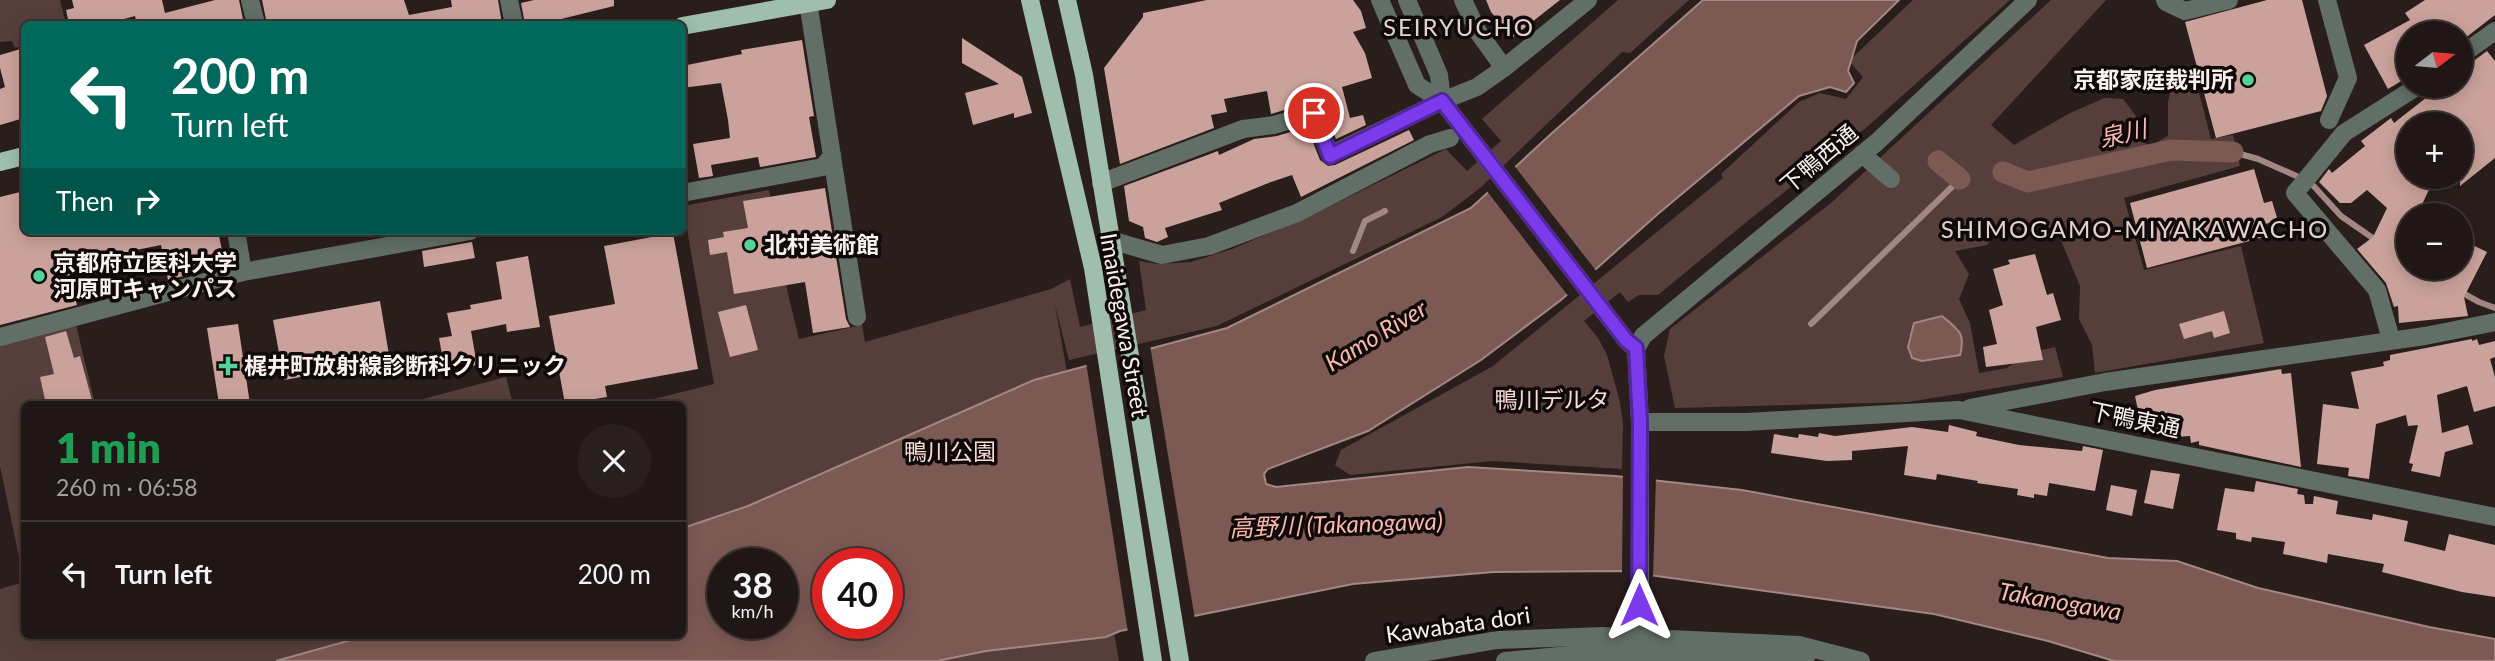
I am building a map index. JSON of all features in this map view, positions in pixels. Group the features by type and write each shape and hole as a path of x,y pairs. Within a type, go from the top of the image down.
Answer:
{"main road":[{"path":"686,25 795,2 827,0"},
{"name":"Imaidegawa Street","path":"1030,0 1093,268 1153,661"},
{"name":"Imaidegawa Street","path":"1067,0 1084,75 1180,661"},
{"path":"0,162 21,157"}],"street":[{"path":"250,0 255,21"},
{"path":"509,0 513,21"},
{"path":"1380,0 1417,85 1442,101"},
{"path":"1407,0 1440,75 1442,101 1459,136 1636,348 1640,422 1640,650"},
{"path":"1463,0 1478,32 1504,68"},
{"path":"1101,183 1243,129 1274,125 1314,113 1330,156 1442,101 1477,87 1587,0"},
{"name":"下鴨西通","path":"1636,348 1643,336 1862,154 2028,0"},
{"path":"2165,0 2185,11 2229,0"},
{"path":"2327,0 2348,78 2329,120"},
{"path":"795,2 857,317"},
{"path":"2473,47 2495,31"},
{"path":"2391,339 2376,290 2295,193 2344,133 2399,98"},
{"path":"1110,240 1161,256 1209,246 1297,213 1430,144 1459,136"},
{"path":"1862,154 1891,179"},
{"path":"686,191 828,161"},
{"path":"237,235 243,272"},
{"path":"0,337 243,272 448,235"},
{"path":"1959,410 2105,382 2425,335 2495,322"},
{"name":"下鴨東通","path":"1640,422 1756,422 1959,410 2495,517"},
{"name":"Kawabata dori","path":"1374,661 1497,640 1602,636 1640,650"},
{"name":"Kawabata dori","path":"1505,661 1640,650 1861,661"}],"green space":[{"path":"0,0 60,0 65,21 21,21 21,46 15,48 12,41 0,42"},
{"name":"鴨川公園","path":"1618,0 1689,0 1630,53 1622,52 1480,188 1442,217 1217,326 1069,360 1055,305 1119,661 0,661 0,589 21,583 21,639 686,639 686,401 646,401 714,384 686,223 686,205 769,190 799,339 862,325 865,342 1051,289 1070,279 1080,327 1146,310 1139,261 1158,264 1191,262 1232,249 1312,215 1446,149 1467,171 1501,141 1482,119"},
{"name":"鴨川デルタ","path":"1913,0 2010,0 1867,127 1658,295 1639,295 1628,302 1620,292 1584,321 1607,355 1620,402 1623,424 1622,469 1493,461 1350,475 1335,465 1341,450 1493,366 1723,178 1721,174 1799,102 1820,93 1846,99 1863,77 1849,61"},
{"path":"2051,0 2106,0 1991,125 2014,145 2070,113 2105,98 2123,99 2139,120 2139,140 2150,146 2168,136 2168,102 2173,81 2196,81 2211,139 2233,135 2240,166 2124,198 2144,270 2241,246 2264,343 2095,373 2092,345 2079,319 2080,286 2057,231 2027,232 2001,225 1987,245 1955,251 1969,274 1959,299 1970,323 1979,373 2007,368 2025,354 2055,347 2063,377 1908,402 1675,408 1664,356 1670,329 1832,202","holes":["1952,324 1959,329 1949,358 1912,358 1908,347 1909,336"]},
{"path":"76,325 94,401 21,401 21,567 0,466 0,344"},
{"path":"506,377 512,401 419,401"}],"water":[{"path":"1703,0 1899,0 1857,41 1848,71 1854,83 1846,92 1830,87 1799,96 1659,213 1561,300 1481,360 1368,431 1268,469 1264,474 1266,484 1276,487 1468,467 1615,476 1742,490 2108,558 2177,561 2258,588 2429,627 2495,639 2495,661 2114,661 2048,641 1934,614 1620,571 1493,572 1353,584 1120,631 1106,637 986,651 937,661 276,661 355,639 686,639 686,527 748,506 1034,380 1227,328 1471,208"},
{"path":"1942,316 1961,336 1960,355 1922,361 1912,358 1908,347 1914,323"}],"pier":[{"path":"1513,164 1597,272 1569,297 1486,190"},
{"path":"1150,345 1195,620 1128,633 1086,362"},
{"path":"1623,474 1656,477 1653,579 1622,575"}],"building":[{"path":"72,0 162,0 165,13 215,0 239,0 243,21 136,21 135,16 117,21 68,21 66,10 74,8"},
{"path":"262,0 404,0 409,15 452,7 451,0 498,0 502,21 266,21"},
{"path":"534,0 614,0 614,6 553,21 524,21 521,3"},
{"path":"1207,0 1353,0 1361,11 1366,28 1353,32 1365,53 1372,78 1342,87 1350,118 1363,115 1366,125 1336,139 1321,104 1311,102 1271,114 1267,91 1224,99 1227,112 1211,115 1214,128 1120,164 1104,68 1143,17 1143,13"},
{"path":"1486,0 1560,0 1513,37 1491,12"},
{"path":"2267,0 2302,0 2327,96 2321,111 2216,138 2185,22"},
{"path":"2425,0 2495,0 2495,15 2473,32 2473,21 2408,21 2405,13"},
{"path":"2396,28 2396,84 2388,89 2364,45"},
{"path":"962,38 1022,77 1032,113 1014,118 1014,113 973,125 965,93 999,84 962,63"},
{"path":"802,40 814,116 809,117 816,157 760,167 758,157 711,165 713,176 699,178 693,144 730,138 728,120 721,83 686,87 686,65 742,54 741,50"},
{"path":"21,49 21,119 0,125 0,89 5,87 0,55"},
{"path":"2487,51 2495,61 2495,158 2473,176 2473,112 2408,112 2426,98 2473,98 2473,61"},
{"path":"2391,118 2394,123 2396,121 2396,189 2429,189 2423,203 2396,203 2396,280 2473,280 2464,297 2468,316 2399,323 2398,306 2394,307 2386,283 2357,249 2373,237 2387,208 2367,190 2351,203 2340,203 2319,182 2329,169 2332,173 2365,146 2361,141"},
{"path":"1307,127 1320,160 1328,166 1409,130 1414,140 1301,197 1292,175 1271,182 1219,203 1222,210 1165,228 1168,237 1157,242 1145,238 1143,227 1129,221 1124,186 1218,151 1219,155 1254,139 1277,136"},
{"path":"2254,169 2264,203 2272,201 2278,221 2265,224 2268,236 2147,268 2130,203"},
{"path":"825,188 846,319 850,327 813,333 805,282 734,294 727,252 710,255 708,240 724,237 723,232 748,228 743,201"},
{"path":"21,192 21,235 219,235 225,265 168,280 161,245 131,251 133,261 70,275 77,305 0,325 0,197"},
{"path":"673,235 698,369 605,386 607,397 564,401 549,316 615,304 604,246"},
{"path":"472,242 475,258 424,267 422,251"},
{"path":"2473,245 2487,252 2473,279"},
{"path":"2035,254 2047,295 2053,293 2061,320 2036,327 2043,360 1986,367 1983,347 1997,344 1989,310 2003,305 1993,269 2010,264 2008,260"},
{"path":"528,256 540,327 507,332 506,324 471,331 477,365 445,371 439,338 452,336 447,313 502,299 496,262"},
{"path":"380,301 390,361 284,380 273,320"},
{"path":"746,305 758,350 730,357 718,312"},
{"path":"2224,311 2230,333 2214,338 2212,331 2184,339 2179,324"},
{"name":"梶井町放射線診断科クリニック","path":"238,324 250,401 219,401 207,328"},
{"path":"66,331 74,358 80,356 92,401 45,401 40,377 54,374 45,337"},
{"path":"2477,339 2479,345 2495,341 2495,357 2490,359 2495,377 2495,406 2474,412 2467,386 2437,395 2442,433 2468,425 2473,444 2445,452 2440,477 2411,471 2413,464 2409,463 2418,425 2408,426 2406,415 2376,424 2369,479 2348,476 2349,468 2317,464 2323,404 2359,409 2351,372 2384,366 2383,362 2390,360 2390,355"},
{"path":"2281,369 2282,374 2291,373 2301,467 2199,445 2199,441 2191,443 2190,436 2163,438 2162,433 2156,434 2155,431 2143,434 2135,396 2155,390"},
{"path":"1949,425 1977,432 1976,436 2019,445 2082,451 2083,446 2103,450 2095,491 2049,483 2047,496 2034,494 2034,498 2017,495 2018,489 1977,483 1978,481 1937,474 1936,480 1904,475 1908,446 1852,451 1852,460 1827,461 1771,453 1774,434 1798,438 1799,434 1818,437 1819,433 1835,436 1912,427 1948,432"},
{"path":"2151,470 2180,474 2173,509 2144,503"},
{"path":"2256,481 2298,489 2297,494 2304,495 2305,504 2313,504 2314,496 2338,501 2336,514 2372,520 2373,514 2408,521 2404,541 2445,551 2449,534 2495,545 2495,597 2462,592 2382,572 2384,564 2328,554 2327,563 2283,554 2285,542 2252,537 2251,542 2236,539 2236,533 2217,530 2225,488 2254,492"},
{"path":"2111,485 2137,490 2132,516 2106,510"}],"waterway":[{"name":"泉川","path":"2003,172 2028,182 2171,150 2233,152"},
{"path":"2233,152 2258,159 2310,182 2341,216 2377,241"},
{"name":"泉川","path":"1938,161 1960,179"},
{"path":"1811,324 1960,179"},
{"path":"1353,251 1365,221 1385,211"},
{"path":"2459,291 2495,308"}],"place":[{"name":"京都家庭裁判所","path":"2248,80"},
{"name":"北村美術館","path":"750,245"},
{"name":"京都府立医科大学 河原町キャンパス","path":"39,276"},
{"name":"梶井町放射線診断科クリニック","path":"228,366"}],"district":[{"name":"SEIRYUCHO","path":"1459,28"},
{"name":"SHIMOGAMO-MIYAKAWACHO","path":"2135,230"}],"route":[{"path":"1314,113 1330,156 1442,101 1626,340 1636,348 1640,422 1639,605"}],"water label":[{"name":"Kamo River","path":"1376,336"},
{"name":"高野川 (Takanogawa)","path":"1336,525"},
{"name":"Takanogawa","path":"2060,602"}]}
